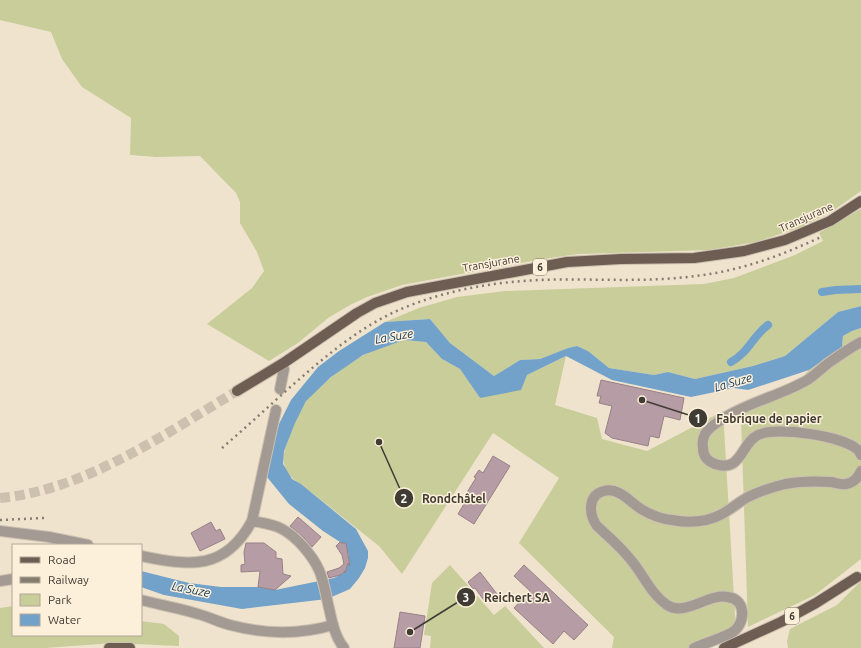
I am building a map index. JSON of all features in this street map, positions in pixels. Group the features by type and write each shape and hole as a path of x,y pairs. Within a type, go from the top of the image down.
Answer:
{"main road":[{"name":"Transjurane","path":"237,391 285,362 357,313 375,304 408,292 567,262 694,258 744,251 798,235 830,221 861,201"},
{"name":"6","path":"724,648 781,622 816,603 856,577"},
{"path":"109,648 130,648"}],"street":[{"path":"861,342 831,361 809,378 733,412 711,426 705,434 702,444 703,453 708,460 714,464 723,465 730,464 738,460 751,441 757,436 765,432 775,431 796,432 835,440 850,445 858,450 861,455"},
{"path":"280,389 284,369"},
{"path":"142,556 180,562 207,561 225,553 247,531 252,521 276,410"},
{"path":"694,648 736,630 742,622 743,611 738,602 730,597 717,596 685,608 677,608 668,605 658,597 631,560 597,526 592,519 590,511 592,502 596,495 604,491 613,491 622,494 640,508 654,516 689,522 706,520 720,515 748,497 772,487 799,482 832,482 844,484 853,482 860,475 861,471"},
{"path":"252,521 274,526 283,530 292,537 312,558 319,570 336,634 344,648"},
{"path":"0,531 49,537 83,544"},
{"path":"0,581 12,579"},
{"path":"142,600 197,613 230,625 257,631 279,633 316,630 333,625"}],"green space":[{"path":"0,0 861,0 861,191 834,210 801,227 756,242 709,250 578,254 402,285 367,297 350,305 328,318 298,343 269,361 207,324 252,288 264,271 257,252 240,223 240,202 236,193 200,156 156,157 130,155 131,118 82,87 62,59 51,32 0,20"},
{"path":"861,209 861,306 838,312 785,356 753,366 695,379 668,372 654,375 609,368 588,351 577,346 540,359 520,360 494,376 450,343 430,319 385,322 419,308 457,297 505,291 704,284 734,278 795,255 823,241 819,233"},
{"path":"861,328 861,338 858,347 861,349 861,559 815,595 748,627 741,418 746,405 798,382 809,370 842,347 843,336"},
{"path":"404,340 426,342 442,359 460,369 480,398 566,356 555,405 597,418 602,439 647,451 723,411 736,631 694,648 612,648 614,637 519,543 559,478 493,433 402,574 379,546 290,476 284,461 285,450 295,422 306,401 317,389 358,358"},
{"path":"450,565 494,615 505,606 544,648 430,648 431,636 424,635 432,583"},
{"path":"861,581 861,648 788,648 787,641 790,629 837,605"},
{"path":"12,606 12,636 142,636 142,621 164,624 179,636 179,646 114,643 45,648 0,648 0,608"}],"water":[{"name":"La Suze","path":"861,306 861,328 843,336 842,347 809,370 748,390 734,388 691,397 612,380 566,356 527,375 521,390 480,398 460,369 442,359 426,342 404,340 363,355 331,377 306,401 295,423 284,451 283,464 292,479 301,484 356,529 368,551 368,558 365,568 350,589 327,599 242,609 164,595 142,587 142,571 189,583 221,587 258,587 275,590 334,578 343,573 349,560 348,552 340,542 323,531 289,504 267,477 266,472 279,424 291,400 318,367 339,351 385,322 430,319 450,343 494,376 520,360 540,359 577,346 588,351 609,368 654,375 668,372 695,379 753,366 785,356 838,312"}],"building":[{"path":"601,380 684,398 680,420 664,416 659,438 650,436 648,446 612,438 605,433 612,406 599,403 601,396 597,396"},
{"path":"493,456 510,466 474,524 458,514 467,499 464,497 476,478 474,477 479,470 483,473"},
{"path":"298,517 321,537 312,547 290,526"},
{"path":"211,522 216,531 220,529 225,539 200,551 191,533"},
{"path":"340,542 346,543 350,566 348,563 345,573 345,571 340,575 329,578 327,572 339,568 344,564 342,555 336,546"},
{"path":"246,543 264,543 276,552 276,558 282,559 283,574 291,576 275,590 258,587 260,571 241,572 241,565 245,564 244,552"},
{"path":"524,565 588,625 574,640 564,631 553,644 514,608 530,591 514,576"},
{"path":"480,572 497,594 486,603 475,588 473,589 468,582"},
{"path":"400,612 425,616 420,648 394,648"}],"waterway":[{"path":"822,292 861,289"},
{"path":"731,362 742,354 758,334 768,325"}],"tunnel":[{"path":"0,498 32,493 63,484 93,472 153,442 237,391"}],"railway":[{"path":"222,448 302,377 346,341 393,312 427,299 474,287 523,281 657,279 712,274 760,262 821,237"},
{"path":"0,520 44,518"}],"place":[{"name":"Fabrique de papier","path":"642,400"},
{"name":"Rondchâtel","path":"379,442"},
{"name":"Reichert SA","path":"410,632"}]}
